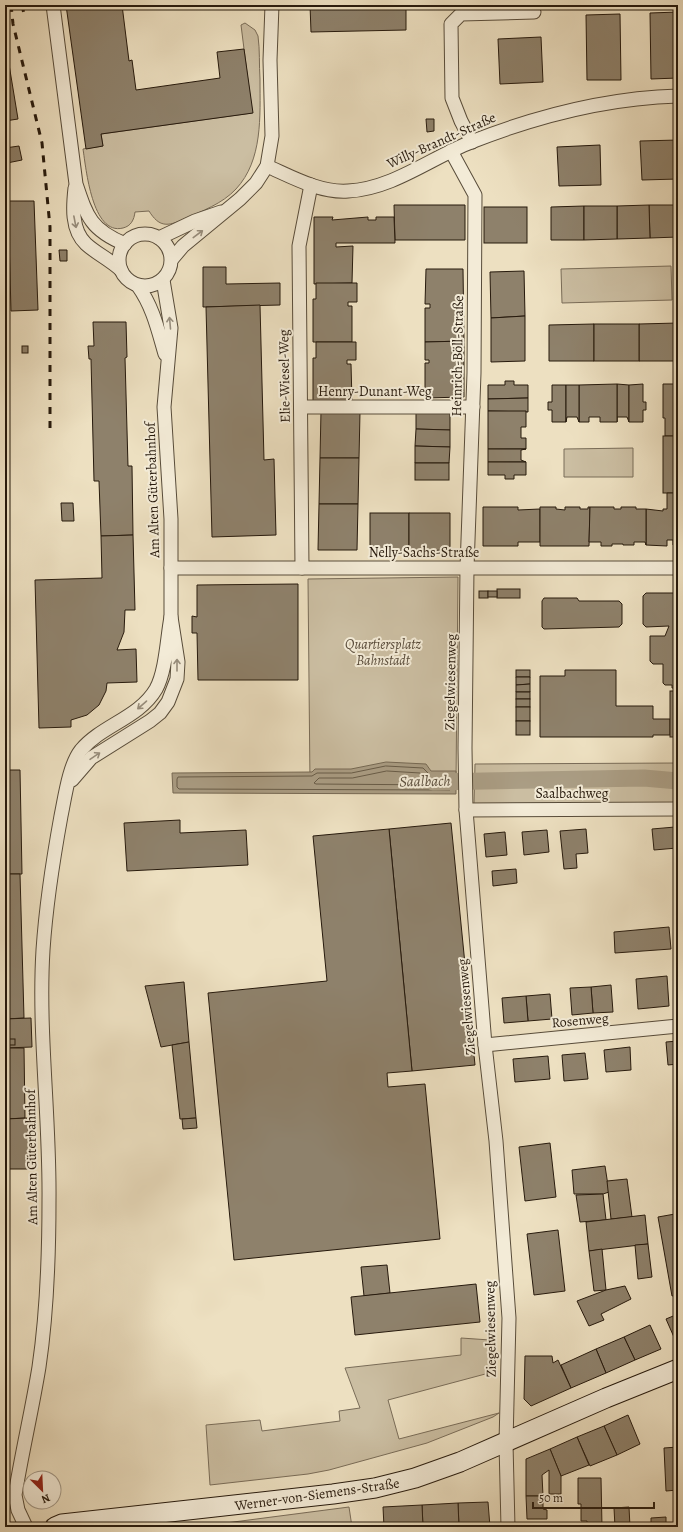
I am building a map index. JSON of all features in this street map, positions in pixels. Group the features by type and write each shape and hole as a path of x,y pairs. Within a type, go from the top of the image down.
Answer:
{"main road":[{"name":"Werner-von-Siemens-Straße","path":"55,1527 62,1524 220,1508 375,1488 414,1478 506,1443 606,1398 678,1369"}],"street":[{"path":"52,5 76,184 84,208 92,222 104,234 125,244"},
{"path":"138,286 151,286 163,280 168,274 172,260 183,246 256,183 267,166 272,136 270,60 272,5"},
{"path":"472,142 461,121 452,98 451,24 461,14 534,12"},
{"name":"Willy-Brandt-Straße","path":"267,166 311,185 346,191 372,188 451,150 528,121 590,106 653,97 678,96"},
{"name":"Heinrich-Böll-Straße","path":"451,150 475,195 473,407 467,568"},
{"path":"76,184 72,207 76,228 84,244 110,260 131,282 138,286 146,298 153,314 167,362"},
{"name":"Elie-Wiesel-Weg","path":"302,568 299,246 311,185"},
{"path":"159,238 194,221 226,210"},
{"path":"121,270 119,257 125,244 129,239 142,234 159,238 166,243 172,260"},
{"name":"Am Alten Güterbahnhof","path":"26,1527 18,1510 15,1495 39,1368 44,1331 49,1202 43,951 50,877 68,784 75,760 81,750 94,738 134,712 147,701 156,689 162,674 171,617 171,519 164,407 171,328 163,280"},
{"name":"Henry-Dunant-Weg","path":"301,408 473,407"},
{"name":"Nelly-Sachs-Straße","path":"171,568 678,568"},
{"name":"Ziegelwiesenweg","path":"467,568 466,807 485,1045 496,1141 508,1318 506,1443 508,1527"},
{"name":"Saalbachweg","path":"466,807 678,809"},
{"name":"Rosenweg","path":"485,1045 678,1026"}],"green space":[{"path":"245,23 255,30 258,36 260,122 255,151 251,165 245,177 236,189 224,199 212,207 178,222 168,224 160,223 149,211 135,212 133,220 130,224 123,228 113,228 104,222 92,199 83,149 103,146 101,134 252,113 241,25"},
{"path":"671,266 672,300 562,303 561,269"},
{"path":"633,448 633,477 564,477 564,449"},
{"name":"Quartiersplatz Bahnstadt","path":"458,577 456,782 310,783 308,579"},
{"path":"678,763 678,803 474,804 475,764"},
{"path":"461,1338 490,1340 489,1373 388,1400 399,1439 499,1413 493,1417 427,1443 329,1470 308,1474 210,1485 206,1425 260,1420 262,1431 340,1421 339,1411 360,1408 345,1368 461,1355"},
{"path":"349,1507 352,1527 195,1527"}],"water":[{"path":"386,762 426,764 431,771 456,771 456,794 173,793 172,773 312,772 315,769 351,769"}],"building":[{"path":"66,5 122,5 129,61 132,60 136,90 220,78 217,52 244,49 253,113 101,134 103,146 86,149"},
{"path":"310,5 406,5 406,30 311,32"},
{"path":"678,12 678,78 651,79 650,13"},
{"path":"620,14 621,80 587,80 586,15"},
{"path":"541,37 543,82 500,84 498,39"},
{"path":"5,40 18,119 5,121"},
{"path":"426,119 434,119 434,131 427,132"},
{"path":"678,140 678,179 642,180 640,141"},
{"path":"600,145 601,185 559,186 557,147"},
{"path":"19,146 22,160 7,163 5,148"},
{"path":"8,201 34,201 38,310 11,311"},
{"path":"394,205 465,205 465,240 395,240"},
{"path":"649,205 678,205 678,237 650,238"},
{"path":"649,205 650,238 617,239 617,206"},
{"path":"584,206 584,240 551,240 551,207"},
{"path":"584,206 617,206 617,239 584,240"},
{"path":"484,207 527,207 527,243 484,243"},
{"path":"314,217 333,217 332,220 368,217 368,220 376,220 376,217 394,217 395,243 336,243 336,247 353,246 352,283 314,284"},
{"path":"59,250 67,250 67,261 60,261"},
{"path":"203,267 226,267 226,284 280,283 280,305 203,307"},
{"path":"426,269 463,269 464,341 425,342 425,308 430,308 430,304 425,304"},
{"path":"524,271 525,316 491,318 490,272"},
{"path":"316,283 357,283 357,302 348,302 348,306 352,306 352,342 313,342 313,299 316,299"},
{"path":"260,305 264,460 274,459 276,535 212,537 206,307"},
{"path":"525,316 525,361 491,362 491,318"},
{"path":"93,322 126,322 127,357 125,358 128,466 132,466 133,535 101,536 99,481 94,481 91,359 89,359 88,346 94,346"},
{"path":"678,323 678,361 639,361 639,324"},
{"path":"594,324 594,361 549,361 549,325"},
{"path":"594,324 639,324 639,361 594,361"},
{"path":"464,341 464,397 425,398 425,363 429,363 429,360 425,360 425,342"},
{"path":"316,342 356,342 356,360 347,360 347,364 351,364 352,401 313,401 313,358 316,358"},
{"path":"22,346 28,346 28,353 22,353"},
{"path":"505,381 514,381 514,385 528,385 528,398 488,399 488,385 505,385"},
{"path":"617,384 629,385 629,422 627,417 617,417"},
{"path":"617,384 617,422 600,422 600,417 589,417 589,422 579,422 579,385"},
{"path":"643,384 643,402 646,402 646,410 643,410 643,422 629,422 629,385"},
{"path":"663,384 678,384 678,436 665,436 665,418 663,418"},
{"path":"552,385 566,385 566,422 552,422 552,410 548,410 548,402 552,402"},
{"path":"566,385 579,385 579,422 577,417 567,417 566,422"},
{"path":"528,398 528,412 488,411 488,399"},
{"path":"321,411 360,412 359,458 320,458"},
{"path":"488,411 526,411 526,427 521,427 521,438 526,438 526,449 488,449"},
{"path":"416,412 450,413 450,430 416,429"},
{"path":"416,429 450,430 450,447 415,446"},
{"path":"663,436 678,436 678,493 663,493"},
{"path":"415,446 450,447 449,463 415,463"},
{"path":"488,449 526,449 521,450 521,460 526,462 488,462"},
{"path":"320,458 359,458 358,504 319,504"},
{"path":"488,462 526,462 526,475 514,475 514,479 505,479 505,475 488,475"},
{"path":"415,463 449,463 449,480 415,480"},
{"path":"667,493 678,493 678,545 673,545 673,540 667,540 667,546 646,545 646,509 663,511 663,509 667,509"},
{"path":"61,503 73,503 74,521 62,521"},
{"path":"319,504 358,504 357,550 318,550"},
{"path":"483,507 518,507 518,510 540,509 540,542 518,542 518,546 483,546"},
{"path":"540,507 556,507 556,509 565,510 565,507 580,507 580,509 588,509 588,507 590,507 589,546 540,546"},
{"path":"590,507 614,507 614,509 621,509 621,507 636,507 636,509 646,509 646,545 645,542 634,542 634,545 612,544 612,546 601,546 601,542 589,542"},
{"path":"370,513 409,513 409,551 370,551"},
{"path":"409,513 450,513 450,550 409,551"},
{"path":"133,535 135,610 125,610 124,632 117,650 136,649 137,682 107,683 106,691 99,705 87,715 71,720 71,727 39,728 35,580 102,578 101,536"},
{"path":"298,584 298,680 198,680 197,633 192,633 192,616 197,617 197,585"},
{"path":"497,589 520,589 520,598 497,598"},
{"path":"479,591 488,591 488,598 479,598"},
{"path":"488,591 497,591 497,597 488,597"},
{"path":"646,593 678,593 678,688 672,688 672,685 665,685 663,683 663,664 653,664 650,661 650,636 665,636 669,626 646,627 643,624 643,596"},
{"path":"544,598 577,598 579,601 619,601 622,604 622,624 619,627 544,629 542,627 542,601"},
{"path":"516,670 530,670 530,677 516,677"},
{"path":"565,670 616,670 616,706 653,706 653,719 670,719 670,735 653,735 653,737 540,737 540,676 565,676"},
{"path":"516,677 530,677 530,684 516,685"},
{"path":"530,684 530,692 516,692 516,685"},
{"path":"670,691 678,691 678,737 670,737"},
{"path":"516,692 530,692 530,699 516,699"},
{"path":"516,699 530,699 530,707 516,707"},
{"path":"516,707 530,707 530,721 516,721"},
{"path":"516,721 530,721 530,735 516,735"},
{"path":"5,770 20,770 22,874 5,874"},
{"path":"180,820 180,833 246,830 248,865 127,871 124,823"},
{"path":"451,823 475,1065 412,1071 389,829"},
{"path":"675,827 677,848 654,850 652,829"},
{"path":"389,829 412,1071 387,1073 388,1087 425,1084 440,1239 234,1260 208,993 327,981 313,836"},
{"path":"586,829 588,853 576,854 577,868 564,869 560,831"},
{"path":"547,830 549,852 524,855 522,832"},
{"path":"505,832 507,855 486,857 484,834"},
{"path":"516,869 517,883 493,886 492,871"},
{"path":"5,874 20,874 24,1018 5,1019"},
{"path":"669,927 671,949 615,953 614,932"},
{"path":"667,976 669,1006 638,1009 636,979"},
{"path":"184,982 189,1042 161,1047 145,986"},
{"path":"611,985 613,1012 593,1013 591,987"},
{"path":"591,987 593,1013 572,1015 570,988"},
{"path":"550,994 552,1019 528,1021 526,996"},
{"path":"526,996 528,1021 504,1023 502,998"},
{"path":"31,1018 32,1047 5,1048 5,1019"},
{"path":"7,1039 15,1039 15,1045 7,1045"},
{"path":"678,1041 678,1064 668,1065 666,1042"},
{"path":"189,1042 196,1118 180,1119 172,1045"},
{"path":"630,1047 631,1070 606,1072 604,1050"},
{"path":"5,1048 24,1048 25,1118 5,1119"},
{"path":"585,1053 588,1079 564,1081 562,1055"},
{"path":"548,1056 550,1079 515,1082 513,1059"},
{"path":"28,1118 29,1169 5,1169 5,1119"},
{"path":"196,1118 197,1128 183,1129 182,1119"},
{"path":"550,1143 556,1197 525,1201 519,1147"},
{"path":"605,1166 609,1192 603,1194 574,1194 572,1170"},
{"path":"627,1179 632,1217 611,1219 607,1181"},
{"path":"603,1194 606,1220 580,1222 576,1195"},
{"path":"675,1214 678,1234 678,1295 672,1296 658,1217"},
{"path":"645,1215 648,1244 589,1251 586,1222"},
{"path":"558,1230 565,1291 534,1295 527,1234"},
{"path":"648,1244 652,1277 638,1279 635,1245"},
{"path":"602,1249 606,1290 594,1291 589,1251"},
{"path":"387,1265 390,1293 364,1296 361,1267"},
{"path":"476,1284 480,1322 355,1335 351,1297"},
{"path":"625,1286 631,1299 601,1314 604,1320 589,1326 577,1301 606,1290"},
{"path":"678,1314 678,1344 677,1344 666,1319"},
{"path":"650,1325 661,1349 635,1360 624,1337"},
{"path":"624,1337 635,1360 606,1373 596,1349"},
{"path":"596,1349 606,1373 571,1388 561,1365"},
{"path":"525,1356 552,1356 553,1363 558,1360 571,1388 531,1406 524,1399"},
{"path":"628,1415 640,1444 617,1455 604,1426"},
{"path":"604,1426 617,1455 590,1466 577,1437"},
{"path":"577,1437 589,1465 561,1476 550,1449"},
{"path":"678,1447 678,1490 666,1491 664,1448"},
{"path":"550,1449 561,1476 561,1494 549,1494 549,1470 542,1475 543,1496 526,1496 526,1459"},
{"path":"578,1478 601,1478 602,1527 587,1527 587,1521 581,1521 581,1504 578,1504"},
{"path":"526,1496 543,1496 543,1509 547,1510 547,1519 527,1519"},
{"path":"488,1502 490,1527 459,1527 458,1503"},
{"path":"458,1503 459,1527 423,1527 422,1505"},
{"path":"422,1505 423,1527 384,1527 383,1507"},
{"path":"629,1507 630,1527 615,1527 614,1508"},
{"path":"666,1517 666,1527 651,1527 651,1518"}],"waterway":[{"name":"Saalbach","path":"433,782 644,778 678,781"}],"railway":[{"path":"11,5 13,24 42,143 50,227 50,429"},
{"path":"22,5 24,14"}]}
